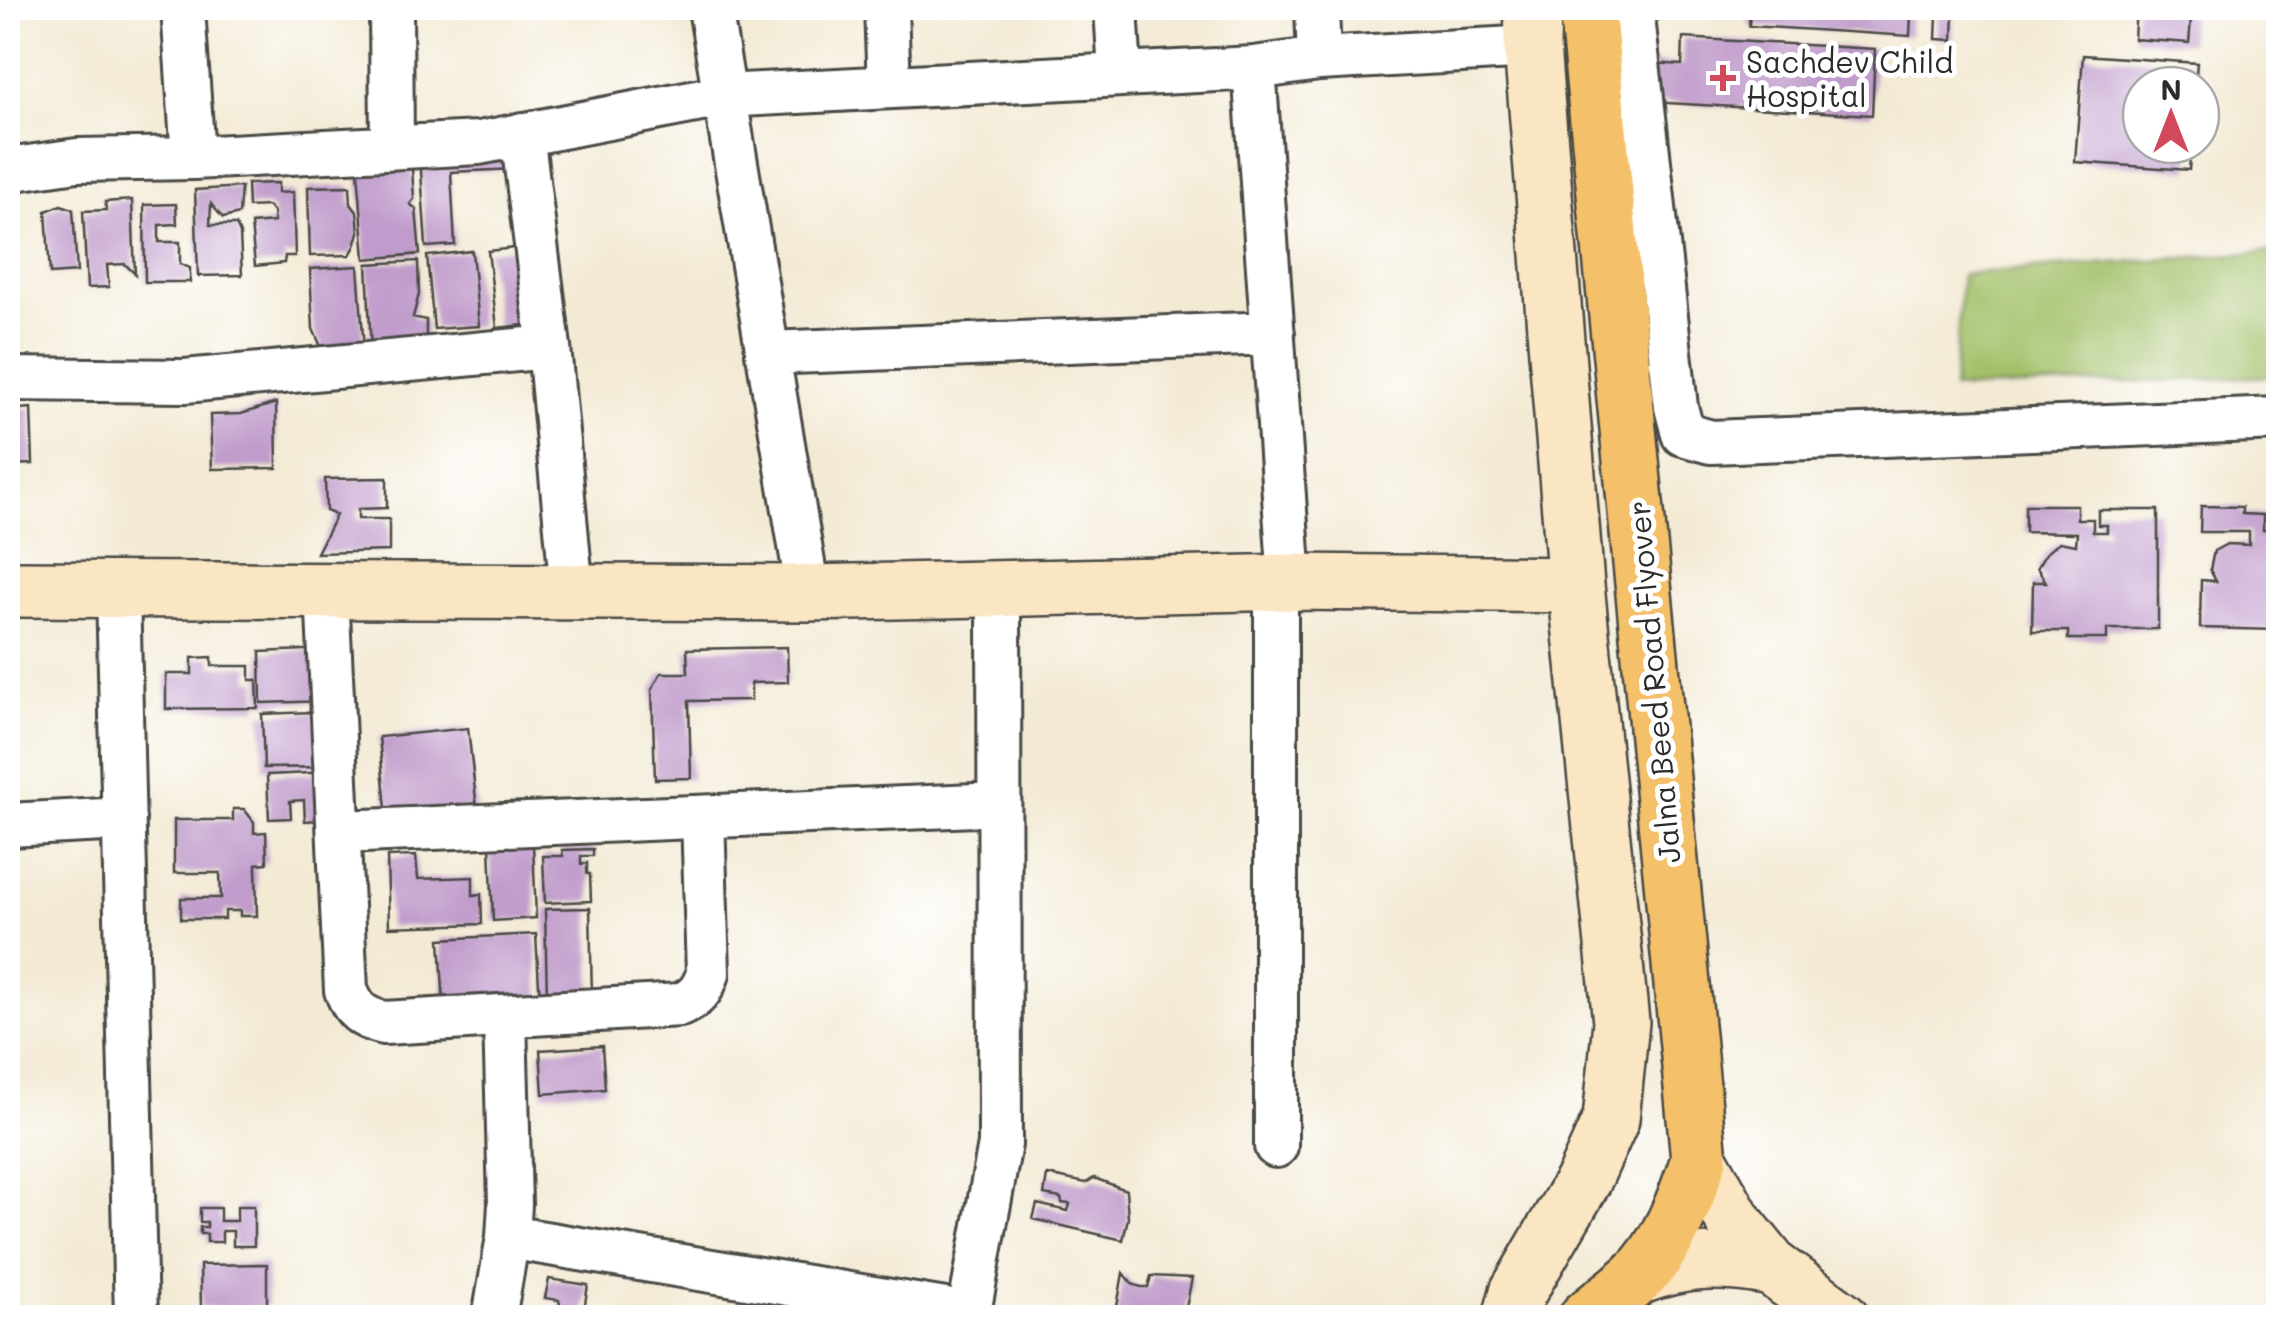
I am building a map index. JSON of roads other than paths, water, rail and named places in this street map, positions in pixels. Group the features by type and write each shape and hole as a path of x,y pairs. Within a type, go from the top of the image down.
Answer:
{"main road":[{"name":"Jalna Beed Road Flyover","path":"1586,1318 1638,1277 1670,1228 1699,1159 1588,8"}],"street":[{"path":"183,8 193,158"},
{"path":"391,8 392,148"},
{"path":"710,8 808,594"},
{"path":"886,8 889,87"},
{"path":"1116,8 1120,74"},
{"path":"1317,8 1320,59"},
{"path":"1632,8 1676,407 1683,434 1711,442 2278,419"},
{"path":"8,170 78,160 193,158 479,142 722,96 1254,68 1533,27 1576,585 1621,1022 1612,1118 1584,1179 1518,1292 1511,1318"},
{"path":"1254,68 1273,333 1282,582 1276,1146"},
{"path":"522,134 549,347 572,592"},
{"path":"767,353 1273,333"},
{"path":"8,380 184,381 549,347"},
{"path":"8,589 808,594 1282,582 1576,585"},
{"path":"508,1237 968,1316 1000,1144 999,587"},
{"path":"118,591 136,1318"},
{"path":"328,592 346,990 356,1012 366,1019 384,1023 505,1018 680,1005 693,999 704,987 708,973 703,817"},
{"path":"341,832 999,804"},
{"path":"8,825 124,819"},
{"path":"494,1318 508,1237 505,1018"},
{"path":"1699,1159 1734,1220 1772,1268 1841,1318"},
{"path":"1638,1277 1670,1264 1704,1260 1772,1268"}],"place":[{"name":"Sachdev Child Hospital","path":"1723,78"}]}
